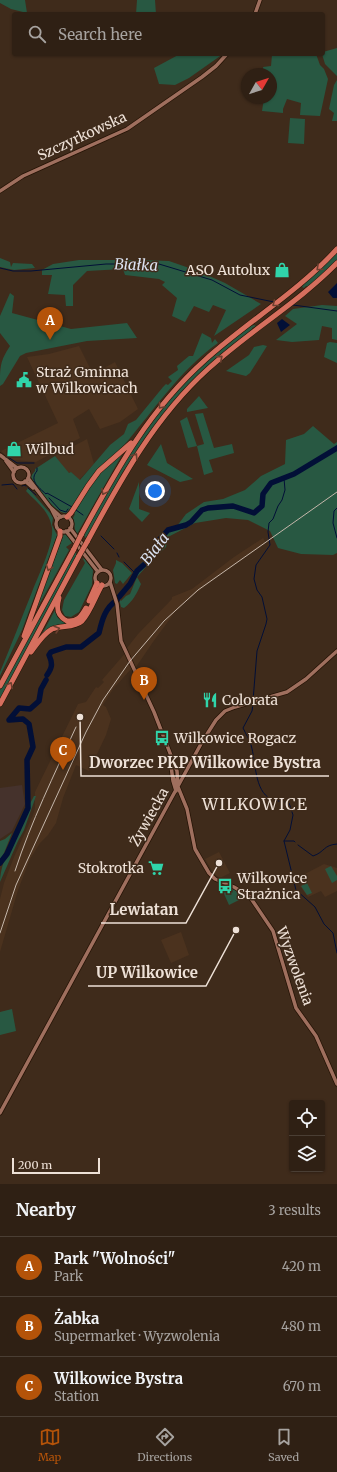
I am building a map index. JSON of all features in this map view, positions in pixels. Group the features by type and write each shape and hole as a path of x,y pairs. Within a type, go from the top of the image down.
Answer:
{"highway":[{"path":"0,686 116,470 139,435 167,398 213,353 300,285 337,249"},
{"path":"0,704 79,556 132,461 164,416 207,370 308,290 337,263"},
{"path":"64,517 71,513 99,471 139,435"},
{"path":"19,652 63,531"},
{"path":"62,588 58,600 58,610 61,618 70,622 76,620 82,615 104,583"},
{"path":"21,665 48,632 57,628 74,625 81,622 104,583"}],"street":[{"path":"257,12 260,0"},
{"name":"Szczyrkowska","path":"0,191 23,176 127,129 202,78 226,56"},
{"path":"0,455 17,468 22,467 26,469 28,473 26,479 20,482 15,480 13,475 14,472 6,460"},
{"path":"14,472 17,468"},
{"path":"26,479 50,507 57,520 56,526 63,531 98,572"},
{"path":"50,507 71,522 70,528 102,570"},
{"path":"57,520 64,517"},
{"path":"63,531 70,528"},
{"path":"102,570 108,571 110,574 104,583 95,577 98,572 102,570"},
{"name":"Wyzwolenia","path":"104,583 114,598 118,612 123,647 154,712 177,771 178,787"},
{"name":"Żywiecka","path":"0,1113 213,724 224,712 235,707 287,692 306,679 337,651"},
{"name":"Wyzwolenia","path":"170,753 172,777 176,791"},
{"path":"177,771 182,774 186,772"},
{"name":"Wyzwolenia","path":"172,777 187,809 192,839 197,854 212,877 234,887 252,900 270,927 296,1008 312,1030 337,1084"}],"shaded area":[{"path":"79,346 93,374 115,362 138,409 120,422 100,429 89,409 73,419 80,438 36,462 14,460 5,455 1,451 58,423 27,357 49,354"},
{"path":"87,439 94,464 79,480 71,472 69,473 66,471 55,456"},
{"path":"263,538 266,543 217,577 175,612 136,667 132,671 131,669 113,689 103,705 106,707 111,719 106,735 89,771 76,765 63,798 56,823 48,835 40,843 30,859 18,890 0,952 0,899 4,883 33,815 35,808 35,792 78,704 86,702 96,687 98,688 104,682 102,680 128,650 127,648 138,634 172,599 172,597 192,589 234,557"},
{"path":"22,785 25,804 12,831 0,839 0,788"},
{"path":"219,852 230,873 220,878 214,874 205,859"},
{"path":"324,864 337,868 337,891 325,897 321,891 308,897 300,886 305,883 301,876"},
{"path":"181,932 189,955 171,963 161,940"}],"green space":[{"path":"0,0 25,0 27,12 11,9 0,3"},
{"path":"137,0 155,0 156,12 136,12"},
{"path":"337,48 337,76 325,64 323,56 325,56 325,51"},
{"path":"176,56 220,56 189,78 175,85 159,84 154,68"},
{"path":"272,56 317,56 328,79 320,116 300,115 301,103 287,99 283,113 262,111 263,104 277,104 277,68 263,67 271,66"},
{"path":"337,80 337,121 332,121 334,113 329,109 334,85"},
{"path":"290,118 305,119 304,144 288,143"},
{"path":"337,252 337,260 334,263 309,286 304,288 302,287 305,282"},
{"path":"0,258 10,262 11,267 13,263 32,264 35,268 14,270 0,267"},
{"path":"79,260 169,261 198,271 225,283 261,304 214,336 226,310 213,305 209,312 194,306 185,322 172,316 177,298 162,285 165,282 159,279 125,275 123,269 87,271 73,285 73,306 66,306 65,295 48,294 52,275 42,275 42,270 53,264"},
{"path":"10,293 14,296 12,313 71,329 127,323 137,338 87,341 26,353 20,356 3,384 0,386 1,364 10,346 0,333 0,316"},
{"path":"322,305 337,306 337,340 332,339 332,328 322,326 319,340 292,342 276,340 297,324 285,316 293,309"},
{"path":"254,325 256,326 252,328 252,331 181,393 164,413 147,435 122,473 88,536 85,538 84,533 103,498 145,431 169,399 207,362 248,327"},
{"path":"202,333 211,338 212,343 215,339 218,343 179,378 125,444 96,471 74,504 66,513 57,509 51,504 33,481 31,476 35,469 55,456 69,473 71,472 80,480 110,445 124,434 128,424 136,420 163,387 172,381 168,377 178,370 177,366 189,356 193,356"},
{"path":"327,343 337,343 337,363 324,357"},
{"path":"263,345 267,346 250,373 246,376 226,371 249,355 254,347"},
{"path":"199,396 208,408 187,412 187,409"},
{"path":"203,413 214,448 232,444 234,453 209,460 213,472 204,475 197,446 204,444 195,414"},
{"path":"187,417 197,446 188,448 180,421"},
{"path":"313,426 334,444 337,442 337,553 333,555 301,554 278,548 270,531 248,520 226,518 195,523 168,537 166,547 137,577 133,572 152,552 160,534 168,528 177,526 186,514 204,502 223,499 245,490 261,476 285,464 286,440 304,434"},
{"path":"161,444 167,463 193,479 180,482 147,465"},
{"path":"123,453 77,534 73,518 74,513 89,487 99,474"},
{"path":"139,482 139,509 150,513 142,522 129,509"},
{"path":"28,488 50,513 53,518 52,525 57,535 22,630 0,676 0,672 51,542 52,528 48,516 42,507 26,491"},
{"path":"64,534 67,535 72,543 66,547 69,550 33,616"},
{"path":"76,552 76,558 0,700 0,690 72,555"},
{"path":"84,558 93,570 92,585 79,612 71,617 65,616 62,610 64,600 85,563"},
{"path":"116,560 122,563 132,573 123,584 120,580 117,584 115,583 113,570"},
{"path":"137,577 141,584 138,591 124,608 121,607 119,599 121,601 130,594"},
{"path":"55,610 56,615 67,624 62,624 42,634"},
{"path":"34,796 36,796 24,830 0,882 1,873 8,850 18,826"},
{"path":"12,833 0,863 0,841"},
{"path":"331,866 337,876 337,880 332,883 325,869"},
{"path":"307,883 312,893 307,895 301,886"},
{"path":"220,885 243,894 243,898 229,905"},
{"path":"12,1009 16,1031 0,1035 0,1012"}],"water":[{"path":"337,283 337,298 333,298 328,292"},
{"path":"282,319 290,325 281,332 277,323"}],"waterway":[{"name":"Białka","path":"0,268 13,271 31,271 106,264 159,264 212,280 240,295 274,302"},
{"name":"Białka","path":"293,305 337,311"},
{"name":"Biała","path":"119,597 130,584 137,571 148,561 159,540 168,530 186,525 191,522 202,510 208,508 233,506 254,513 262,506 263,494 271,483 294,474 337,448"},
{"path":"8,457 17,463 34,463"},
{"path":"37,468 34,480 38,486 46,494 47,493 72,507"},
{"path":"253,701 257,651 267,619 262,597 257,590 254,579 256,565 270,545 268,532 269,523 273,519 282,500 285,490 284,478"},
{"path":"2,485 13,484 17,489"},
{"path":"22,486 26,486"},
{"path":"28,488 36,495"},
{"path":"49,498 60,510 66,512 68,509"},
{"path":"337,508 334,511 333,523 337,538"},
{"path":"76,510 83,515"},
{"path":"101,536 114,549"},
{"path":"117,553 119,557"},
{"path":"124,562 136,574"},
{"name":"Biała","path":"47,675 51,666 49,655 51,652 66,647 81,647 99,633 107,611 117,600"},
{"name":"Biała","path":"0,863 7,854 28,808 27,760 33,747 29,724 23,719 9,720 19,708 30,709 39,701 41,689 46,680"},
{"path":"253,704 252,711 243,728 253,752 256,775 265,795 271,799 289,803 293,815 290,830 284,841 296,890 315,907 324,924 333,933 337,953"},
{"path":"284,841 295,842"},
{"path":"298,845 313,856 320,853 326,847 337,844"}],"railway":[{"path":"0,933 16,885 86,732 103,700 130,661 164,621 198,590 337,492"},
{"path":"15,871 51,781 76,727"}],"place":[{"name":"ASO Autolux","path":"282,270"},
{"name":"Park \"Wolności\"","path":"50,340"},
{"name":"Straż Gminna w Wilkowicach","path":"24,380"},
{"name":"Wilbud","path":"14,449"},
{"name":"Żabka","path":"144,700"},
{"name":"Colorata","path":"210,700"},
{"name":"Dworzec PKP Wilkowice Bystra","path":"80,717"},
{"name":"Wilkowice Rogacz","path":"162,738"},
{"name":"Wilkowice Bystra","path":"63,770"},
{"name":"Lewiatan","path":"219,863"},
{"name":"Stokrotka","path":"156,868"},
{"name":"Wilkowice Strażnica","path":"225,886"},
{"name":"UP Wilkowice","path":"236,930"}],"district":[{"name":"WILKOWICE","path":"255,804"}]}
